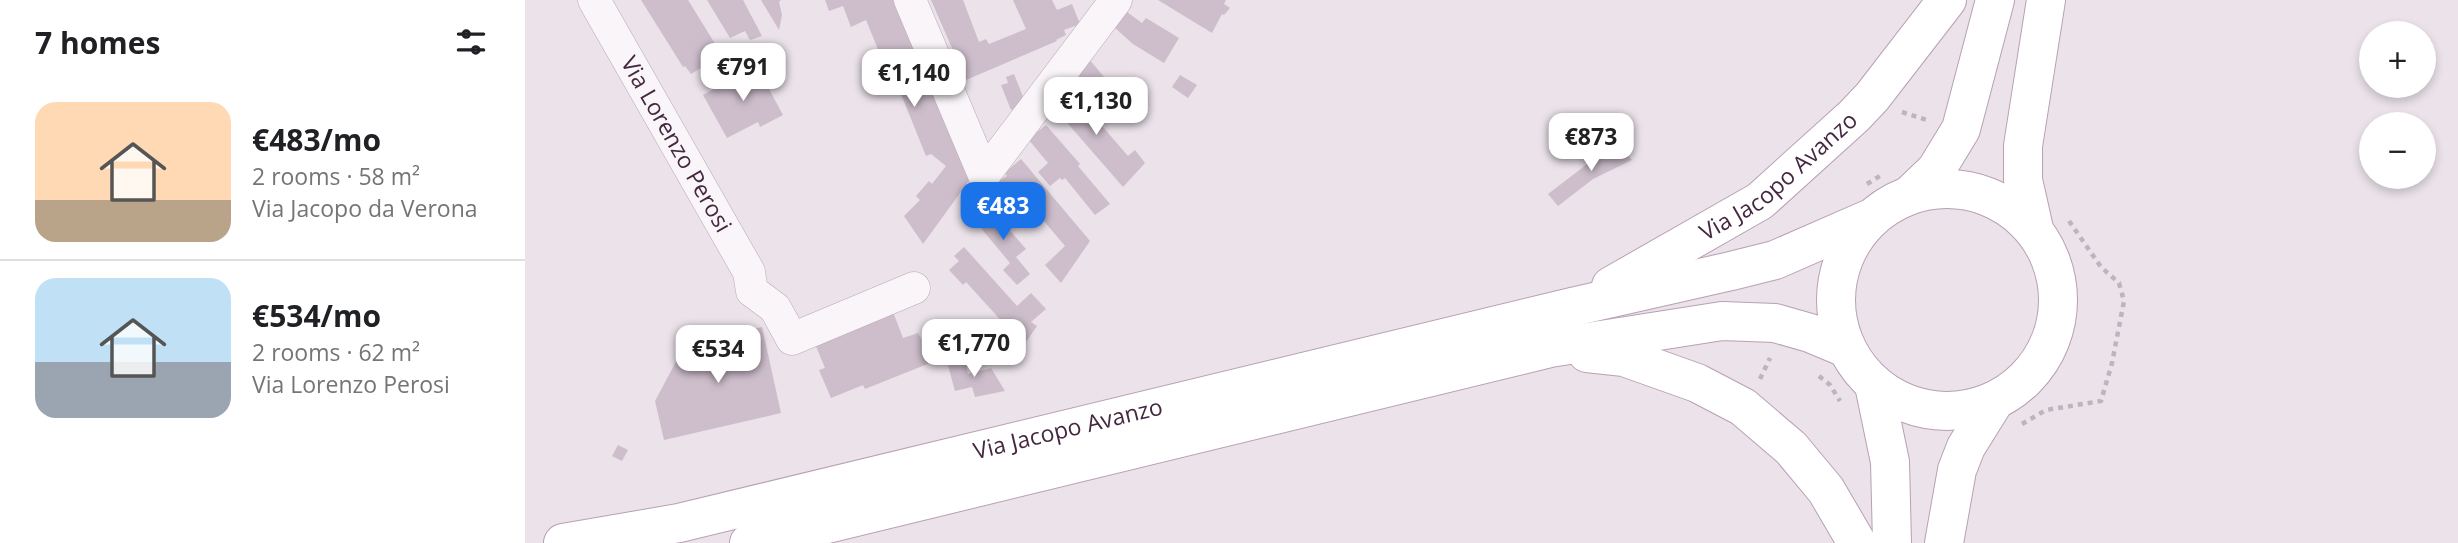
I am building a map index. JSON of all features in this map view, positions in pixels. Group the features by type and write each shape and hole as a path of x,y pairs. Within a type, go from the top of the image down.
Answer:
{"main road":[{"name":"Via Jacopo Avanzo","path":"1572,307 1760,201 1872,97 1947,0"},
{"path":"1911,194 1936,170 1961,129 1995,0"},
{"path":"1944,543 1957,470 1966,447 2006,414 2017,387 2036,368 2049,345 2057,320 2059,294 2054,268 2046,247 2051,225 2024,180 2023,146 2046,0"},
{"path":"2006,414 1974,409 1931,411 1911,406 1874,385 1858,368 1846,348 1838,321 1836,294 1840,267 1852,242 1869,219 1911,194 1937,189 1964,190 1990,197 2014,211 2051,225"},
{"name":"Via Jacopo Avanzo","path":"563,543 679,523 1775,260 1869,219"},
{"name":"Via Jacopo Avanzo","path":"749,543 1550,348 1721,321 1776,323 1810,332 1846,348"},
{"name":"Via Jacopo Avanzo","path":"1550,348 1624,357 1696,383 1743,407 1800,458 1826,490 1857,543"},
{"path":"1874,385 1890,462 1892,543"}],"street":[{"name":"Via Lorenzo Perosi","path":"594,0 749,272 752,291 775,308 792,340 914,288"},
{"path":"910,0 984,174 1116,0"}],"path":[{"path":"2006,414 2101,401 2112,363 2124,301 2119,283 2051,225"},
{"path":"1812,369 1830,385 1842,404"}],"building":[{"path":"641,0 688,0 722,55 691,74 683,67"},
{"path":"707,0 743,0 762,36 750,40 745,31 730,38"},
{"path":"761,0 781,0 779,30"},
{"path":"825,0 893,0 971,178 923,244 904,216 920,200 916,196 929,181 932,184 946,166 931,154 926,156 895,79 891,81 866,20 851,27 843,6 829,11"},
{"path":"931,0 963,0 979,42 986,39 989,44 1026,29 1013,0 1052,0 1057,10 1072,4 1080,24 1064,30 1066,35 1057,41 966,80"},
{"path":"1158,0 1226,0 1224,4 1230,8 1222,14 1212,33"},
{"path":"1127,12 1142,23 1146,18 1179,38 1164,63 1133,44 1114,27"},
{"path":"1089,59 1130,108 1116,120 1074,70"},
{"path":"756,65 783,115 760,127 758,122 727,138 703,95"},
{"path":"1014,74 1026,104 1011,110 1001,85 1008,83 1006,77"},
{"path":"1180,75 1197,85 1188,98 1172,87"},
{"path":"1065,83 1128,156 1135,150 1145,163 1123,187 1050,103"},
{"path":"1046,125 1110,204 1095,215 1065,178 1060,178 1050,186 1038,172 1048,163 1028,139"},
{"path":"1616,142 1632,160 1593,179 1558,206 1548,194"},
{"path":"1021,159 1090,241 1061,283 1045,265 1065,246 1017,189 1011,195 999,181 1007,176 1004,173"},
{"path":"986,203 1026,249 1016,257 1030,274 1017,285 1003,270 1010,263 971,216"},
{"path":"964,247 1017,306 1031,293 1046,309 1031,322 1037,326 1012,362 972,332 978,324 996,338 1007,327 966,282 963,285 949,270 959,261 954,256"},
{"path":"893,312 903,338 918,333 922,340 926,338 935,361 865,389 863,385 831,398 819,370 825,368 815,344"},
{"path":"762,327 781,413 664,440 655,401 686,343"},
{"path":"964,357 968,374 991,368 1005,391 975,397 972,387 955,391 947,362"},
{"path":"618,445 628,450 622,461 612,456"}]}
